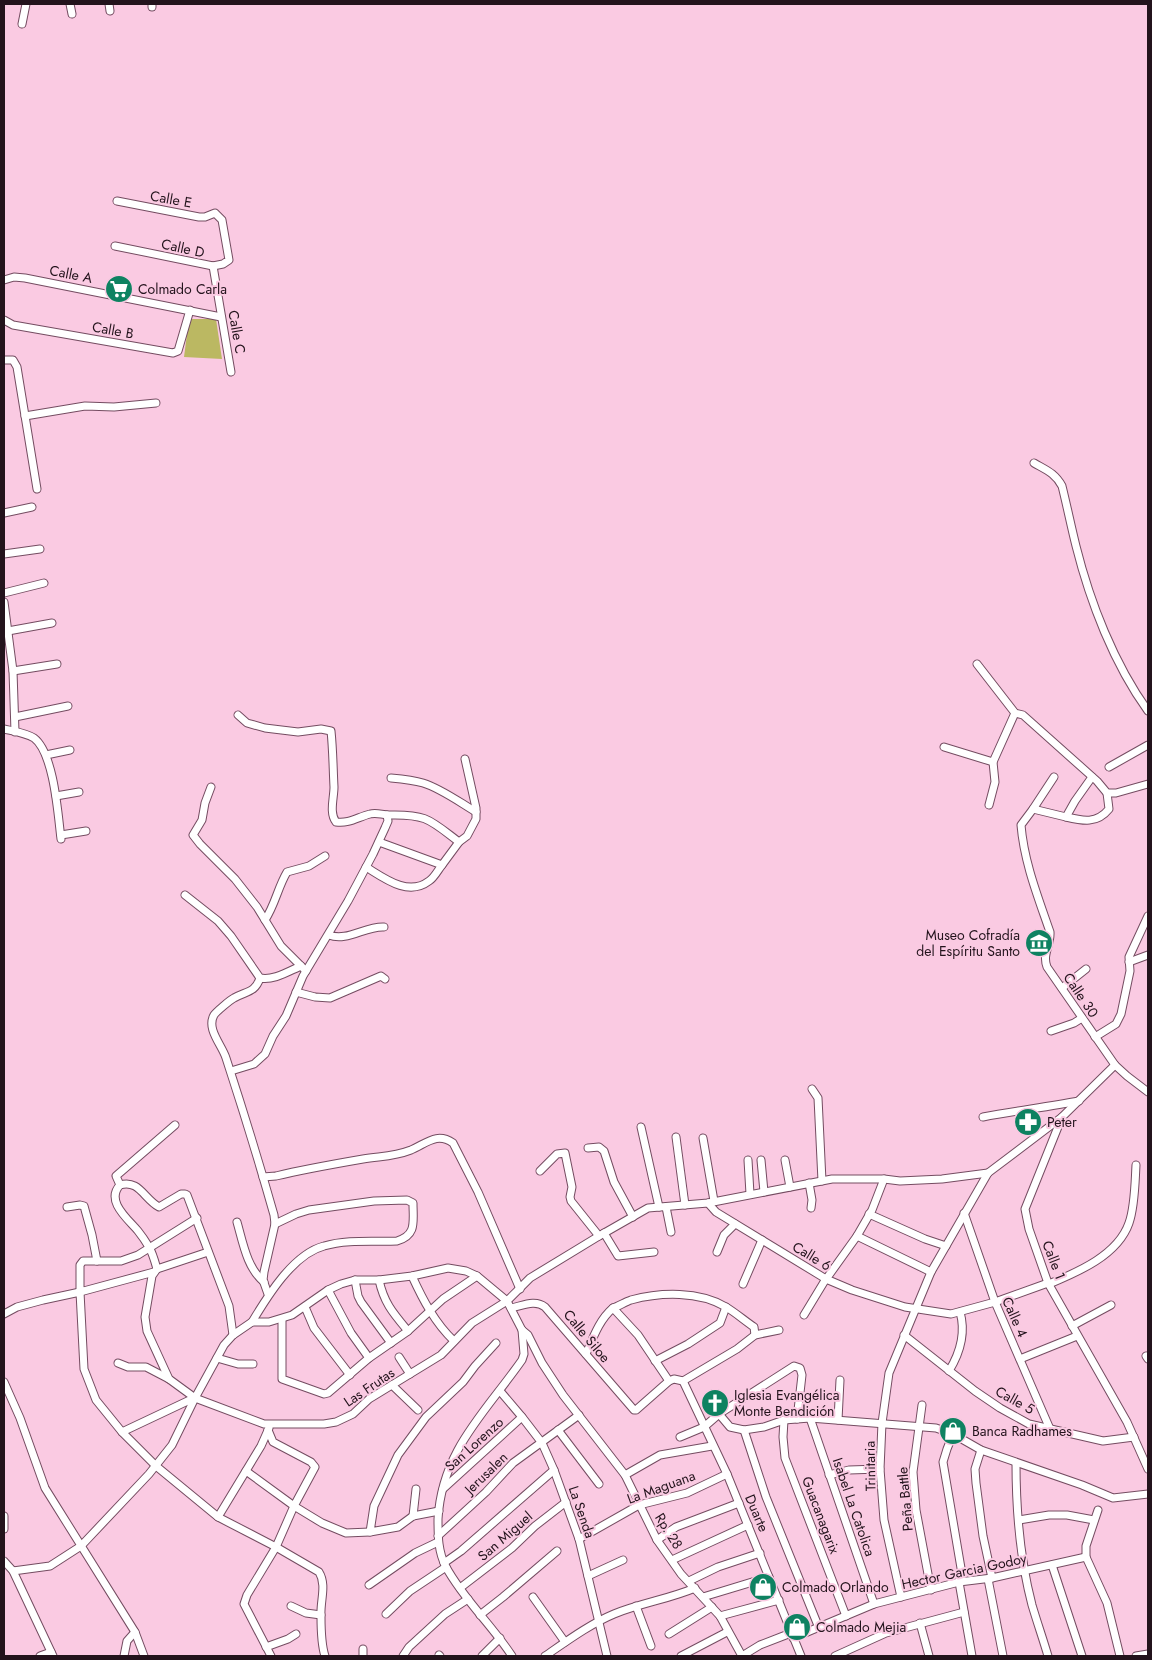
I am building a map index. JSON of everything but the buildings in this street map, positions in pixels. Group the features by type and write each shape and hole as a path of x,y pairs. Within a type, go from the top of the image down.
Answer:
{"street":[{"path":"22,24 26,4"},
{"path":"70,4 72,14"},
{"name":"Calle E","path":"117,201 199,217 215,213 219,216"},
{"name":"Calle D","path":"116,246 213,266 223,264 229,260 222,220 219,216"},
{"name":"Calle C","path":"213,266 231,372"},
{"name":"Calle A","path":"4,280 14,277 25,278 221,317"},
{"name":"Calle B","path":"4,320 13,325 173,353 178,350 190,310"},
{"path":"4,360 13,360 17,367 37,489"},
{"path":"25,416 86,406 114,407 156,402"},
{"path":"1034,463 1058,477 1091,597 1114,654 1133,690 1148,711"},
{"path":"4,513 32,507"},
{"path":"4,554 40,549"},
{"path":"4,593 44,583"},
{"path":"4,602 13,671 15,732"},
{"path":"7,634 52,623"},
{"path":"13,671 57,664"},
{"path":"978,664 1016,713 1023,715 1092,777 1107,794 1108,810 1097,820 1088,821 1033,809"},
{"path":"14,717 68,706"},
{"path":"989,805 995,782 993,762 1016,713"},
{"path":"238,715 247,724 266,728 298,732 321,729 331,731 333,819 336,822 342,823 378,813 414,815 427,818 459,842"},
{"path":"4,729 32,737 39,743 46,755 56,796 61,837 86,831"},
{"path":"1109,767 1148,745"},
{"path":"944,747 993,762"},
{"path":"46,755 70,750"},
{"path":"366,868 405,887 413,887 429,881 459,842 467,836 473,825 476,812 465,758"},
{"name":"Calle 30","path":"1054,777 1021,825 1024,848 1036,893 1050,932 1051,938 1046,949 1045,962 1115,1065 1148,1092"},
{"path":"1066,817 1092,777"},
{"path":"391,778 423,783 433,787 476,812"},
{"path":"1107,794 1148,784"},
{"path":"211,787 205,803 202,820 194,835 200,844 235,878 281,946 304,968"},
{"path":"56,796 79,792"},
{"path":"231,1071 254,1064 265,1054 273,1036 286,1016 304,968 328,935 366,868 388,821 387,815"},
{"path":"378,842 442,865"},
{"path":"265,920 272,908 280,882 287,872 309,866 325,856"},
{"path":"185,895 218,920 232,936 260,978 275,977 304,968"},
{"path":"1095,1037 1116,1024 1121,1014 1128,982 1129,957 1148,916"},
{"path":"328,935 339,937 374,927 384,927"},
{"path":"1129,962 1148,955"},
{"path":"1062,988 1086,969"},
{"path":"296,992 315,997 330,998 381,976 385,979"},
{"path":"260,978 257,986 233,998 214,1015 212,1030 224,1050 231,1071 253,1140 275,1224 264,1272 264,1282 268,1294"},
{"path":"1051,1031 1074,1023 1082,1018"},
{"name":"Calle 1","path":"1115,1065 1062,1117 1025,1206 1029,1228 1048,1284 1134,1437 1148,1469"},
{"path":"812,1089 818,1098 822,1181"},
{"path":"983,1117 1079,1101"},
{"path":"252,1322 269,1322 282,1319 305,1307 328,1290 355,1280 379,1280 412,1276 448,1268 477,1276 509,1305 530,1278 648,1208 711,1202 832,1179 884,1179 900,1181 942,1179 988,1173 1062,1117"},
{"path":"120,1185 116,1176 175,1124"},
{"path":"641,1127 662,1207 671,1232"},
{"path":"676,1137 685,1205"},
{"path":"263,1177 365,1159 391,1157 413,1149 424,1142 446,1138 453,1144 478,1192 520,1289"},
{"path":"703,1138 711,1202"},
{"path":"588,1148 598,1147 604,1151 614,1182 633,1217"},
{"path":"540,1171 557,1154 565,1154 572,1187 571,1201 618,1256 654,1252"},
{"path":"748,1160 750,1194"},
{"path":"761,1160 764,1192"},
{"path":"785,1160 790,1187"},
{"name":"Calle 6","path":"711,1202 716,1212 826,1279 852,1290 915,1309 951,1314 995,1302 1048,1284 1086,1267 1120,1240 1131,1217 1136,1165"},
{"name":"Trinitaria","path":"901,1597 884,1520 880,1469 882,1423 890,1373 931,1272 988,1173"},
{"path":"804,1315 826,1279 857,1236 884,1179"},
{"path":"156,1271 150,1248 138,1231 121,1213 117,1204 115,1192 120,1185 131,1183 159,1207 186,1194 197,1218 229,1306 233,1335"},
{"path":"809,1183 812,1200 811,1208"},
{"path":"13,1571 50,1566 81,1546 156,1466 172,1445 194,1398 224,1345 233,1335 252,1322 268,1294 283,1275 306,1255 323,1246 342,1243 397,1241 406,1238 413,1228 413,1204 407,1200 374,1201 309,1210 275,1224"},
{"path":"67,1207 84,1206 97,1261"},
{"name":"Calle 4","path":"964,1213 995,1302 1050,1429"},
{"path":"869,1214 925,1239 946,1246"},
{"path":"197,1218 138,1255 121,1261 83,1261 80,1263 84,1369 96,1400 122,1432 156,1466 218,1516 319,1572 323,1585 320,1615 325,1656"},
{"path":"237,1222 246,1254 255,1275 264,1282"},
{"path":"717,1252 724,1235 735,1224"},
{"path":"857,1236 931,1272"},
{"path":"743,1284 762,1240"},
{"path":"4,1314 17,1307 156,1271 208,1252"},
{"path":"156,1271 152,1276 145,1317 146,1332 169,1380"},
{"path":"412,1276 442,1330 454,1341"},
{"path":"282,1319 282,1379 324,1394 330,1392 369,1358 408,1331 443,1299 477,1276"},
{"path":"355,1280 361,1302 391,1343"},
{"path":"379,1280 382,1294 388,1306 408,1331"},
{"path":"328,1290 351,1333 369,1358"},
{"path":"586,1354 594,1333 613,1308 630,1301 655,1296 690,1295 709,1299 726,1307 754,1328 756,1335"},
{"name":"Calle Siloe","path":"509,1305 540,1303 555,1317 634,1410 638,1409 669,1381"},
{"name":"Las Frutas","path":"118,1363 128,1367 146,1366 194,1398 264,1424 269,1428 336,1422 353,1414 369,1399 441,1355 472,1323 509,1305"},
{"name":"Rp. 28","path":"509,1305 522,1330 528,1335 542,1364 625,1475 657,1540 681,1574 689,1580 720,1616 727,1632 742,1656"},
{"path":"1072,1326 1111,1305"},
{"path":"305,1307 314,1328 350,1375"},
{"path":"655,1361 688,1344 720,1323 726,1307"},
{"path":"613,1308 638,1335 669,1381 674,1379 682,1381 737,1349 756,1335 779,1330"},
{"path":"949,1371 958,1354 961,1343 962,1320 960,1312"},
{"path":"512,1656 468,1599 445,1565 438,1539 439,1511 446,1475 467,1432 522,1360 524,1354 522,1330"},
{"name":"Calle 5","path":"904,1335 1000,1408 1029,1424 1103,1441 1134,1437"},
{"path":"1020,1359 1077,1336"},
{"path":"370,1532 374,1506 398,1455 426,1417 463,1382 496,1343"},
{"path":"399,1357 410,1374"},
{"path":"217,1358 238,1364 253,1364"},
{"path":"680,1437 704,1427 719,1414 794,1366 800,1368 802,1375 797,1419"},
{"path":"838,1420 840,1380"},
{"name":"Duarte","path":"682,1381 727,1474 801,1656"},
{"path":"4,1382 20,1418 45,1488 135,1632 144,1656"},
{"path":"392,1385 418,1410"},
{"name":"La Senda","path":"500,1391 542,1443 554,1470 579,1539 607,1656"},
{"path":"122,1432 194,1398"},
{"name":"Peña Battle","path":"922,1405 913,1472 916,1510 931,1590"},
{"path":"719,1414 730,1426 744,1430 764,1428 784,1420 810,1418 936,1428 953,1434 981,1450 1082,1485 1113,1498 1148,1494"},
{"name":"Jerusalen","path":"369,1585 438,1539 486,1492 512,1463 579,1415"},
{"name":"San Lorenzo","path":"442,1490 522,1417"},
{"name":"Isabel La Catolica","path":"810,1418 874,1604"},
{"name":"Guacanagarix","path":"784,1420 785,1458 846,1616"},
{"path":"218,1516 246,1471 269,1428"},
{"path":"269,1428 273,1442 311,1462 315,1468 294,1506 276,1547 244,1604 271,1656"},
{"path":"558,1430 599,1484"},
{"path":"744,1430 766,1497 819,1628"},
{"path":"953,1434 944,1462 962,1574 959,1582 972,1656"},
{"path":"625,1475 660,1455 712,1446"},
{"path":"981,1450 975,1469 976,1483 1003,1656"},
{"path":"1016,1463 1016,1495 1026,1570 1032,1604 1048,1656"},
{"path":"830,1475 849,1470 880,1469"},
{"path":"386,1614 410,1591 445,1565 524,1494 554,1470"},
{"path":"246,1471 294,1506 322,1523 346,1533 398,1528 413,1516 439,1511"},
{"name":"La Maguana","path":"579,1539 639,1505 687,1493 727,1474"},
{"path":"413,1516 416,1489"},
{"name":"San Miguel","path":"460,1588 512,1548 534,1526 566,1502"},
{"path":"657,1540 676,1527 739,1503"},
{"path":"1098,1510 1086,1546 1086,1557 1107,1603 1120,1656"},
{"path":"1019,1520 1049,1515 1067,1515 1094,1520"},
{"path":"4,1516 4,1529"},
{"path":"672,1560 748,1525"},
{"path":"480,1615 557,1551"},
{"path":"689,1580 718,1567 760,1554"},
{"name":"Hector Garcia Godoy","path":"742,1656 760,1645 819,1628 874,1604 959,1582 990,1578 1086,1557"},
{"path":"588,1576 623,1560"},
{"path":"4,1561 13,1571 52,1654 40,1656"},
{"path":"1052,1565 1082,1656"},
{"path":"704,1597 769,1577"},
{"path":"545,1656 598,1622 636,1606 677,1596 695,1588"},
{"path":"533,1596 565,1642"},
{"path":"404,1656 409,1647 445,1614 468,1599"},
{"path":"720,1616 779,1600"},
{"path":"291,1606 306,1613 320,1615"},
{"path":"636,1606 651,1646"},
{"path":"669,1634 712,1607"},
{"path":"835,1656 886,1633 964,1612"},
{"path":"920,1623 929,1656"},
{"path":"124,1656 127,1641 135,1632"},
{"path":"681,1656 727,1632"},
{"path":"266,1647 296,1634"},
{"path":"482,1656 500,1638"},
{"path":"1136,1656 1148,1654"}],"shaded area":[{"path":"189,319 216,319 222,359 184,357"}],"place":[{"name":"Colmado Carla","path":"119,289"},
{"name":"Museo Cofradía del Espíritu Santo","path":"1039,943"},
{"name":"Peter","path":"1028,1122"},
{"name":"Iglesia Evangélica Monte Bendición","path":"715,1403"},
{"name":"Banca Radhames","path":"953,1431"},
{"name":"Colmado Orlando","path":"763,1587"},
{"name":"Colmado Mejia","path":"797,1627"}]}
